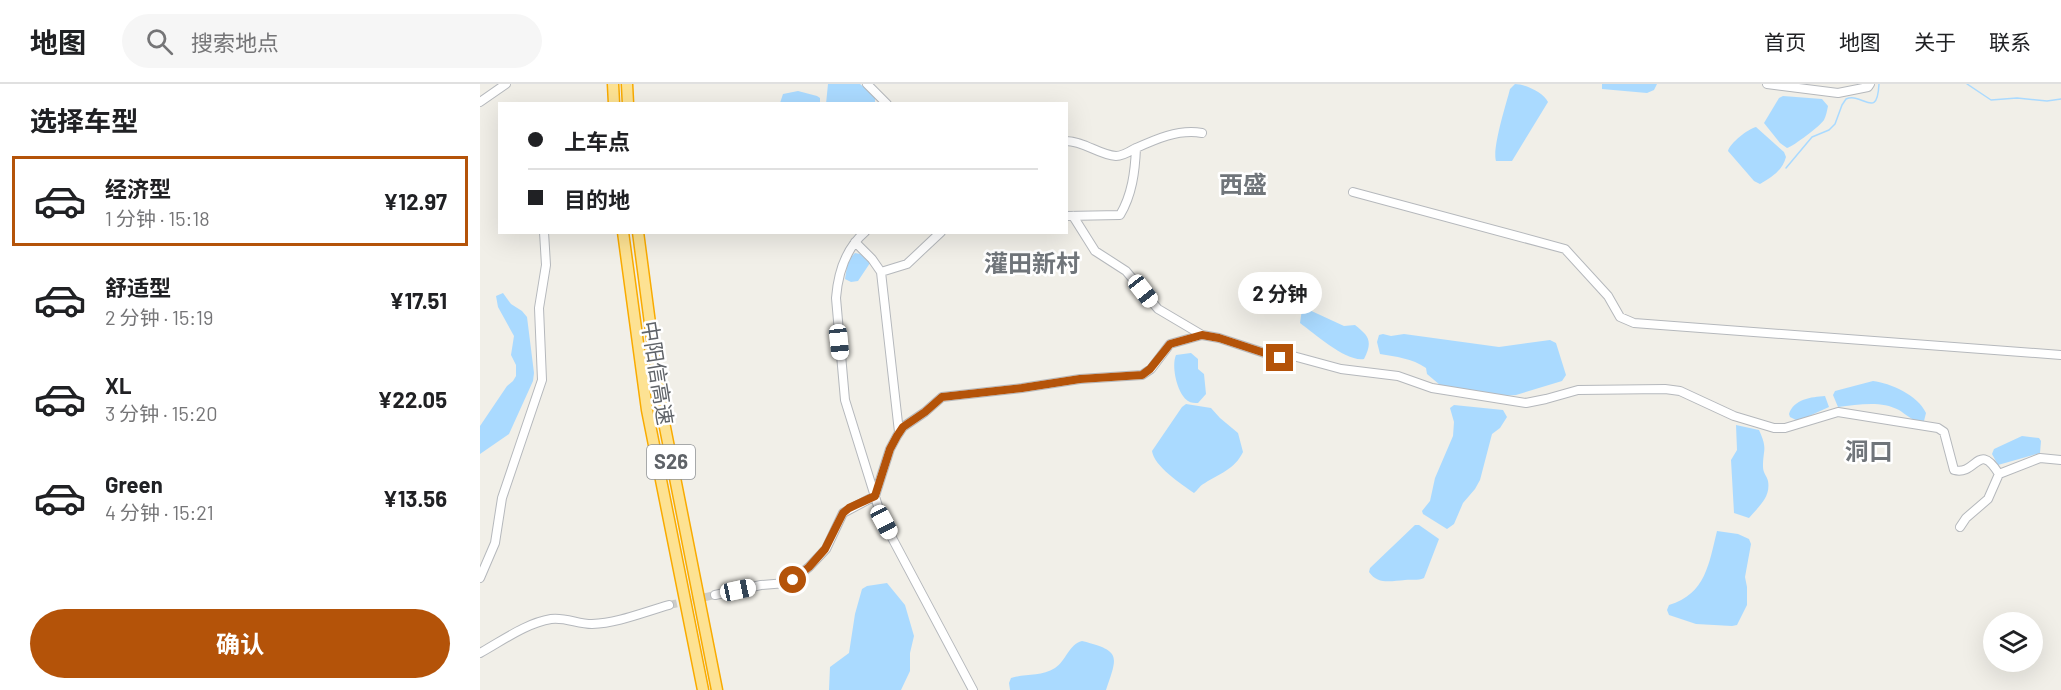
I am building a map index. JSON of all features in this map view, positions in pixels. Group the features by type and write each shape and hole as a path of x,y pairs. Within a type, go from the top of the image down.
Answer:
{"highway":[{"path":"613,84 614,102"},
{"path":"627,84 628,102"},
{"name":"中阳信高速","path":"623,234 647,410 703,690"},
{"name":"中阳信高速","path":"638,234 653,354 670,460 717,690"}],"street":[{"path":"480,102 506,84"},
{"path":"867,84 885,102"},
{"path":"1767,84 1838,93 1868,87 1870,84"},
{"path":"1068,141 1076,142 1104,154 1119,156 1180,132 1202,133"},
{"path":"1070,216 1120,215 1131,190 1136,148"},
{"path":"1353,192 1562,248 1570,253 1608,296 1622,318 1634,323 2061,355"},
{"path":"1070,216 1095,251 1126,271 1158,309 1202,335 1341,369 1398,376 1432,388 1526,403 1578,390 1665,389 1680,392 1734,416 1774,429 1785,428 1838,412 1938,428 1944,432 1954,470 1963,470 1982,459 1987,459 1991,461 1999,474"},
{"path":"480,578 495,543 502,498 542,380 539,308 546,265 544,234"},
{"path":"863,234 844,259 836,298 845,400 884,522 973,690"},
{"path":"881,272 887,272 911,261 939,234"},
{"path":"855,242 872,258 881,272 900,432"},
{"path":"715,595 761,585 786,583 795,578 825,549 843,513 875,496 890,449 900,432 942,397 1080,379 1142,375 1150,369 1170,344 1202,335"},
{"path":"1960,527 1966,518 1988,499 1999,474 2040,458 2061,460"},
{"path":"480,653 532,625 549,620 562,619 584,624 598,624 669,605"}],"water":[{"path":"828,84 860,84 875,96 875,102 826,102"},
{"path":"1515,84 1534,90 1543,95 1548,102 1512,161 1496,161 1500,126 1510,89"},
{"path":"1602,84 1657,84 1654,90 1647,93 1602,89"},
{"path":"798,91 817,96 820,102 780,102 783,94"},
{"path":"1783,96 1822,99 1828,106 1822,123 1787,148 1764,123 1779,98"},
{"path":"1756,127 1784,152 1786,157 1779,170 1760,184 1754,181 1728,151 1740,137"},
{"path":"855,253 860,254 870,263 858,281 851,282 845,279 848,260"},
{"path":"503,293 511,304 527,317 533,381 509,434 480,454 480,426 516,376 516,365 511,355 514,336 498,307 496,296"},
{"path":"1305,308 1344,326 1355,325 1360,329 1369,343 1364,359 1357,359 1340,352 1300,323 1302,309"},
{"path":"1404,334 1499,347 1550,340 1556,343 1566,375 1562,381 1516,395 1503,396 1440,385 1427,374 1426,368 1421,365 1404,358 1380,354 1377,342 1379,335 1391,336"},
{"path":"1191,353 1198,359 1198,369 1204,374 1206,394 1198,403 1190,402 1184,397 1175,373 1176,355"},
{"path":"1873,381 1895,387 1910,395 1926,413 1924,421 1914,420 1899,410 1884,405 1838,407 1833,395 1835,391"},
{"path":"1825,396 1829,407 1798,421 1790,417 1791,409 1799,402"},
{"path":"1186,404 1211,408 1238,433 1243,452 1231,467 1203,484 1194,493 1163,469 1152,451"},
{"path":"1454,405 1503,410 1507,417 1500,428 1492,434 1480,480 1463,503 1454,524 1447,529 1423,514 1422,511 1430,501 1435,478 1453,436 1454,422 1450,408"},
{"path":"1736,425 1759,430 1764,445 1763,467 1768,481 1768,492 1763,502 1749,518 1734,513 1731,460 1737,450"},
{"path":"2022,436 2039,438 2040,453 1998,465 1992,454 1994,449"},
{"path":"1415,525 1419,525 1439,539 1424,578 1385,581 1376,579 1369,572 1370,568"},
{"path":"1717,531 1738,534 1749,539 1751,544 1745,577 1747,605 1737,625 1696,624 1669,615 1667,610 1669,605 1691,593 1704,576"},
{"path":"887,583 905,605 914,636 910,653 910,671 901,690 829,690 830,667 849,653 855,614 862,589"},
{"path":"1082,641 1104,648 1113,656 1113,669 1106,690 1010,690 1011,678 1050,671 1059,665 1074,646"}],"waterway":[{"path":"1786,168 1812,137 1829,130 1835,124 1846,99 1852,98 1872,103 1878,95 1879,84"},
{"path":"1967,84 1991,100 2061,99"}],"tunnel":[{"path":"669,605 715,595"}],"district":[{"name":"西盛","path":"1243,185"},
{"name":"灌田新村","path":"1032,264"},
{"name":"洞口","path":"1869,452"}],"route":[{"path":"793,580 825,549 843,513 875,496 892,442 903,427 942,397 1080,379 1142,375 1147,373 1168,345 1202,335 1219,338 1280,358"}]}
